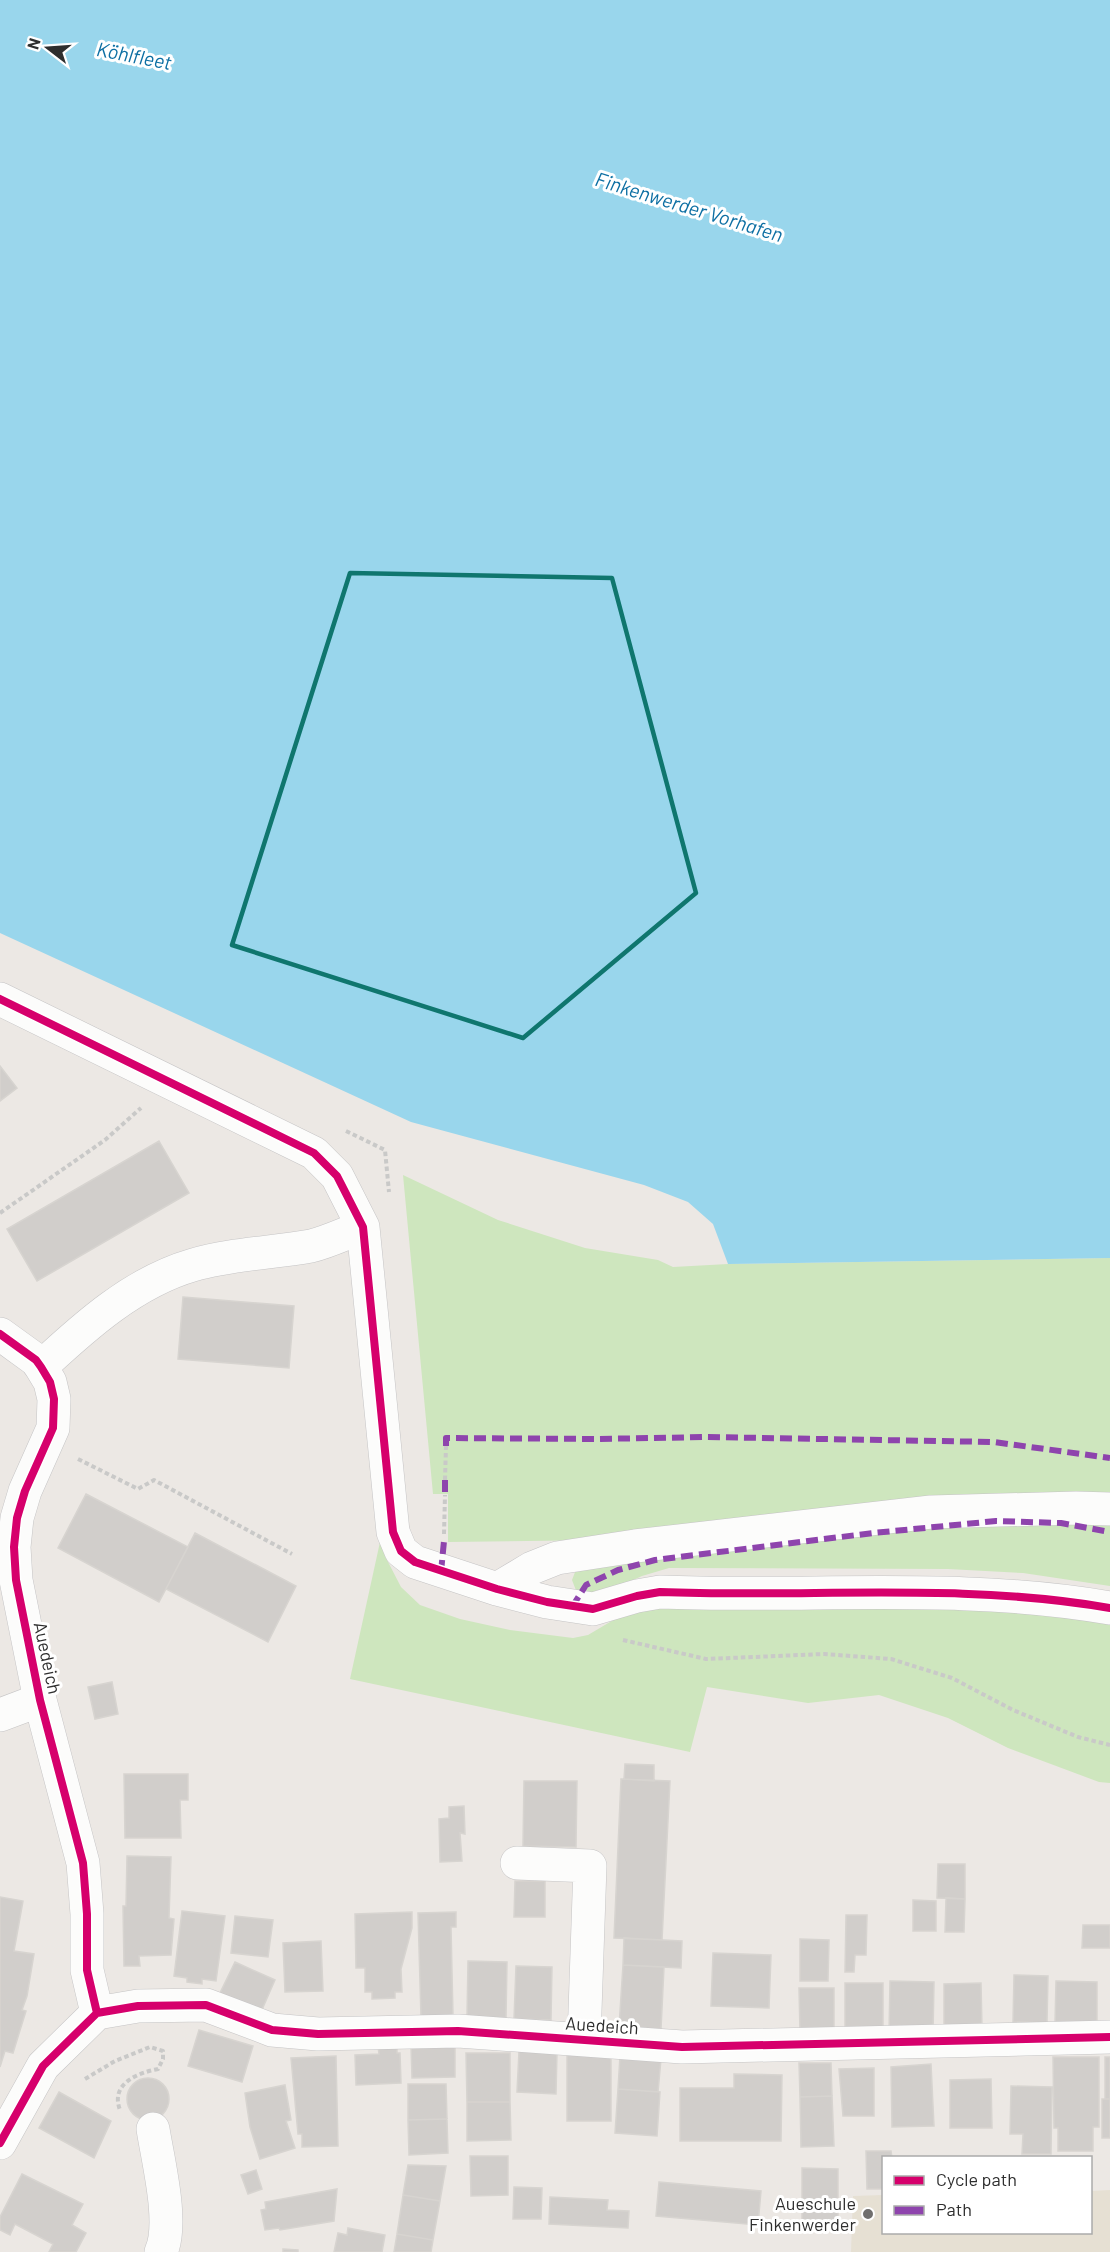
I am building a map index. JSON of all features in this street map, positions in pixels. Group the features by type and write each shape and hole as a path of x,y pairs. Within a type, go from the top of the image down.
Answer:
{"street":[{"path":"0,999 314,1153 337,1176 363,1227 393,1532 397,1543 407,1557 415,1562 497,1589 592,1609 660,1592 906,1591 1025,1596 1110,1608"},
{"path":"41,1367 73,1337 131,1293 162,1277 190,1265 225,1257 313,1245 363,1227"},
{"name":"Auedeich","path":"0,1334 29,1355 41,1367 50,1382 54,1399 53,1428 25,1491 17,1518 14,1547 16,1580 40,1700 83,1863 87,1914 87,1970 97,2013 138,2006 206,2005 272,2030 318,2034 458,2031 682,2047 1110,2037"},
{"path":"497,1589 532,1568 557,1558 635,1546 931,1512 1110,1509"},
{"path":"0,1715 40,1700"},
{"path":"517,1863 590,1866 584,2040"},
{"path":"0,2143 43,2066 97,2013"},
{"path":"153,2129 166,2217 161,2252"}],"path":[{"path":"0,1213 105,1140 169,1082"},
{"path":"342,1129 385,1150 389,1197"},
{"path":"48,1443 138,1490 153,1480 292,1554"},
{"path":"445,1480 446,1446"},
{"path":"444,1541 445,1495"},
{"path":"618,1639 706,1659 824,1654 891,1659 952,1678 1013,1710 1078,1737 1110,1745"},
{"path":"79,2082 115,2061 150,2047 164,2051 158,2069 129,2078 121,2088 118,2103 123,2117 135,2127 153,2129"}],"highlighted area":[{"path":"350,573 612,578 696,893 523,1038 232,945"}],"shaded area":[{"name":"Aueschule Finkenwerder","path":"1110,2190 1110,2252 851,2252 853,2196 882,2195 882,2234 1092,2234 1092,2191"}],"green space":[{"path":"403,1175 498,1220 585,1248 658,1260 673,1267 728,1264 1110,1258 1110,1500 605,1540 448,1542 448,1494 433,1494"},
{"path":"1110,1518 1110,1586 1023,1573 948,1569 669,1568 642,1576 604,1593 577,1593 572,1580 577,1567 850,1529"},
{"path":"380,1542 401,1587 420,1605 460,1619 510,1630 573,1638 588,1635 637,1606 789,1599 1110,1618 1110,1783 1099,1782 1008,1748 948,1718 879,1695 808,1703 707,1687 690,1752 350,1679"}],"water":[{"path":"0,0 1110,0 1110,1258 728,1264 713,1224 688,1202 644,1185 411,1122 0,933"}],"building":[{"path":"0,1066 17,1088 0,1101"},
{"path":"159,1141 189,1193 37,1281 7,1229"},
{"path":"183,1297 294,1306 289,1368 178,1359"},
{"path":"86,1494 188,1547 159,1602 58,1548"},
{"path":"195,1533 296,1586 268,1642 166,1589"},
{"path":"112,1682 118,1714 95,1719 88,1687"},
{"path":"625,1764 654,1765 654,1781 624,1779"},
{"path":"124,1774 188,1774 188,1800 180,1800 181,1838 125,1838"},
{"path":"621,1779 670,1781 662,1940 614,1938"},
{"path":"524,1781 577,1781 576,1847 523,1846"},
{"path":"464,1806 465,1834 460,1833 462,1861 440,1862 439,1819 449,1818 449,1807"},
{"path":"127,1856 171,1857 169,1918 174,1919 171,1955 139,1956 140,1966 124,1966 123,1906 126,1906"},
{"path":"938,1864 965,1864 965,1899 937,1898"},
{"path":"515,1881 545,1881 545,1917 514,1917"},
{"path":"0,1897 23,1901 14,1951 34,1954 27,1996 22,2010 26,2011 13,2053 5,2051 0,2067"},
{"path":"946,1898 965,1899 964,1932 945,1932"},
{"path":"913,1900 936,1901 936,1931 913,1931"},
{"path":"182,1911 225,1916 216,1981 202,1979 202,1984 187,1982 187,1978 174,1976"},
{"path":"412,1912 412,1928 401,1969 402,1992 395,1992 395,1998 372,1999 372,1992 365,1992 365,1968 356,1968 355,1914"},
{"path":"456,1912 456,1927 451,1927 453,2016 421,2017 418,1913"},
{"path":"846,1915 867,1915 866,1955 855,1955 854,1972 845,1972"},
{"path":"235,1916 273,1920 268,1957 231,1953"},
{"path":"1083,1925 1110,1925 1110,1948 1082,1948"},
{"path":"624,1938 682,1941 681,1968 623,1965"},
{"path":"800,1939 829,1940 828,1981 800,1981"},
{"path":"321,1941 323,1991 285,1992 283,1943"},
{"path":"713,1953 771,1955 769,2008 711,2006"},
{"path":"468,1961 507,1962 506,2018 467,2017"},
{"path":"235,1962 275,1980 261,2012 220,1993"},
{"path":"623,1965 664,1967 661,2029 619,2027"},
{"path":"516,1966 552,1967 551,2020 514,2019"},
{"path":"1014,1975 1048,1976 1047,2023 1013,2022"},
{"path":"890,1981 934,1982 933,2034 889,2034"},
{"path":"1056,1981 1097,1982 1097,2025 1055,2024"},
{"path":"845,1983 883,1983 883,2031 845,2032"},
{"path":"981,1983 982,2028 944,2029 944,1984"},
{"path":"799,1988 834,1988 834,2031 800,2031"},
{"path":"199,2030 253,2046 242,2082 188,2066"},
{"path":"397,2045 397,2053 400,2053 401,2083 356,2085 355,2055 379,2054 378,2046"},
{"path":"455,2045 455,2077 412,2078 411,2046"},
{"path":"519,2051 557,2052 556,2094 517,2092"},
{"path":"466,2053 510,2053 510,2102 467,2102"},
{"path":"567,2054 611,2054 611,2121 567,2121"},
{"path":"336,2056 338,2146 302,2147 302,2134 298,2134 291,2058"},
{"path":"620,2056 661,2059 658,2092 618,2089"},
{"path":"1053,2057 1099,2057 1099,2127 1093,2127 1093,2151 1058,2151 1058,2128 1054,2128"},
{"path":"1105,2057 1110,2057 1110,2099 1105,2099"},
{"path":"799,2063 831,2063 832,2096 800,2097"},
{"path":"931,2064 934,2126 892,2127 891,2067"},
{"path":"874,2068 874,2116 843,2116 839,2069"},
{"path":"734,2074 782,2075 781,2141 680,2141 680,2088 734,2088"},
{"path":"148,2078 163,2084 169,2099 163,2114 148,2120 133,2114 127,2099 133,2084"},
{"path":"991,2079 992,2128 950,2128 950,2080"},
{"path":"408,2084 446,2084 447,2119 408,2120"},
{"path":"285,2085 291,2120 286,2121 295,2148 260,2159 250,2127 245,2093"},
{"path":"1011,2086 1052,2087 1051,2154 1022,2154 1023,2134 1010,2134"},
{"path":"618,2089 660,2092 657,2136 615,2133"},
{"path":"59,2092 111,2121 94,2158 39,2128"},
{"path":"832,2096 834,2146 801,2147 800,2097"},
{"path":"1102,2099 1110,2099 1110,2138 1102,2138"},
{"path":"467,2102 510,2102 511,2140 467,2141"},
{"path":"447,2119 448,2153 409,2155 408,2120"},
{"path":"866,2151 891,2151 892,2156 882,2156 882,2189 867,2189"},
{"path":"470,2156 508,2156 508,2195 471,2196"},
{"path":"408,2165 446,2166 440,2201 403,2195"},
{"path":"802,2168 838,2169 838,2230 802,2230"},
{"path":"256,2170 262,2189 248,2194 241,2175"},
{"path":"22,2174 83,2204 72,2225 86,2233 76,2252 49,2252 53,2244 15,2224 10,2235 0,2230 0,2217"},
{"path":"659,2182 761,2191 758,2225 656,2216"},
{"path":"514,2187 542,2188 541,2219 513,2219"},
{"path":"337,2189 334,2221 280,2230 279,2228 265,2230 261,2210 266,2209 265,2202"},
{"path":"403,2195 440,2201 433,2240 397,2234"},
{"path":"550,2197 608,2200 607,2210 629,2211 628,2228 549,2224"},
{"path":"348,2228 385,2235 382,2252 334,2252 338,2233 347,2235"},
{"path":"397,2234 433,2240 431,2252 394,2252"},
{"path":"283,2249 298,2250 298,2252 283,2252"}],"marked path":[{"path":"446,1446 446,1438 707,1437 994,1442 1110,1458"},
{"path":"445,1480 445,1495"},
{"path":"572,1607 586,1585 618,1570 655,1560 873,1533 996,1521 1061,1523 1110,1532"},
{"path":"441,1572 444,1541"}],"cycle path":[{"path":"0,999 314,1153 337,1176 363,1227 393,1532 401,1551 415,1562 497,1589 547,1602 593,1609 660,1592 942,1593 998,1595 1110,1608"},
{"path":"0,1334 36,1360 50,1382 54,1399 53,1428 25,1491 17,1518 14,1547 16,1580 40,1700 83,1863 87,1914 87,1970 97,2013"},
{"path":"0,2143 43,2066 97,2013 138,2006 206,2005 272,2030 318,2034 458,2031 682,2047 1110,2037"}],"place":[{"name":"Aueschule Finkenwerder","path":"868,2214"}],"water label":[{"name":"Köhlfleet","path":"134,56"},
{"name":"Finkenwerder Vorhafen","path":"689,207"}]}
